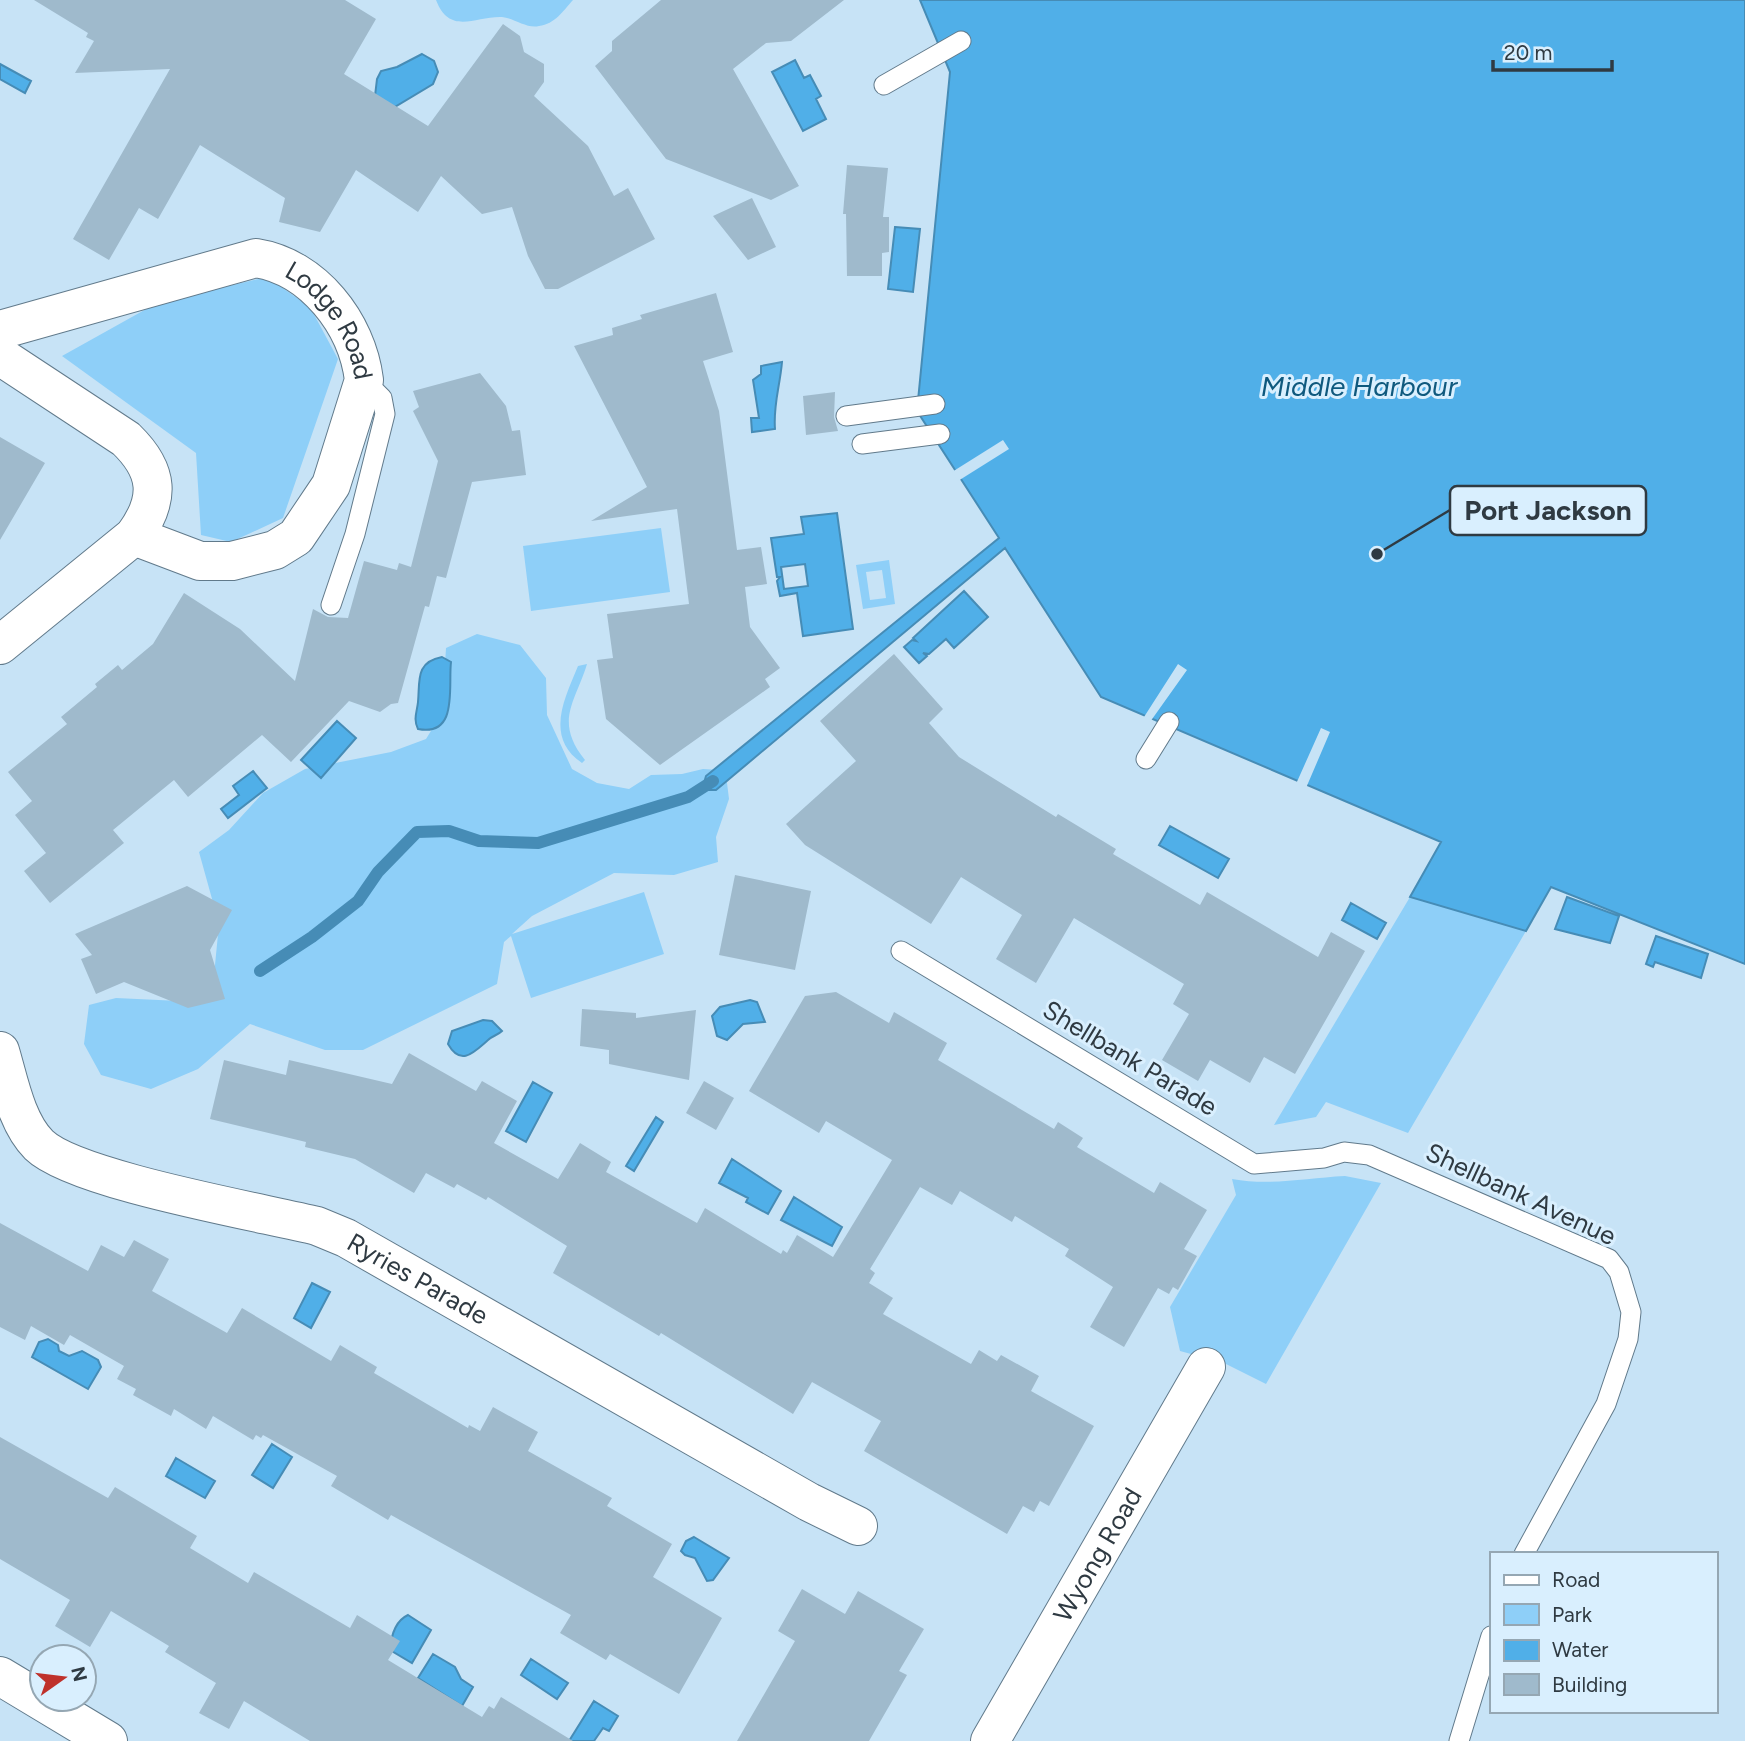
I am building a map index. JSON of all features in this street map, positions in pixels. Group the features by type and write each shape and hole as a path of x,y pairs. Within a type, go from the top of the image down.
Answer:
{"street":[{"name":"Lodge Road","path":"0,334 7,327 256,258 279,262 305,277 328,300 357,351 364,380 331,485 296,537 275,550 232,561 200,561 134,536"},
{"path":"0,356 108,427 141,454 153,488 146,519 134,536 0,645"},
{"name":"Ryries Parade","path":"0,1051 16,1107 39,1145 56,1156 76,1166 120,1179 317,1226 346,1238 809,1502 858,1526"},
{"name":"Wyong Road","path":"990,1741 1206,1367"},
{"path":"0,1676 108,1741"}],"lane":[{"path":"884,85 961,41"},
{"path":"331,605 355,534 385,414 382,398 364,380"},
{"path":"846,416 935,404"},
{"path":"862,444 940,434"},
{"path":"1146,759 1169,722"},
{"name":"Shellbank Parade","path":"901,951 1254,1164 1324,1158 1344,1152"},
{"name":"Shellbank Avenue","path":"1344,1152 1383,1159 1609,1259 1619,1272 1631,1312 1624,1352 1606,1404 1525,1552"},
{"path":"1459,1741 1490,1639"}],"green space":[{"path":"436,0 573,0 554,20 534,27 502,17 456,21 448,18"},
{"path":"267,277 310,307 338,359 283,518 231,542 201,535 196,453 62,356 157,303"},
{"path":"661,528 670,592 531,611 523,546"},
{"path":"889,560 895,604 863,609 856,565","holes":["882,570 886,598 870,600 866,572"]},
{"path":"477,634 520,645 546,678 547,715 572,769 597,783 629,789 651,775 682,774 703,769 719,770 726,775 729,799 716,837 718,862 674,875 614,873 532,916 512,934 644,892 664,954 531,998 511,936 504,942 497,984 363,1050 325,1050 250,1024 198,1069 151,1089 101,1075 84,1044 89,1005 116,998 201,1002 215,965 219,924 199,852 229,830 263,793 305,769 391,752 426,739 442,713 446,648"},
{"path":"587,664 573,701 569,723 576,746 585,760 582,763 570,753 564,741 561,717 578,666"},
{"path":"1410,897 1526,931 1408,1133 1326,1102 1316,1117 1274,1125"},
{"path":"1345,1176 1381,1183 1266,1384 1224,1363 1180,1351 1170,1307 1236,1195 1232,1179 1274,1182"}],"water":[{"name":"Middle Harbour","path":"920,0 1745,0 1745,964 1551,887 1526,931 1410,897 1441,842 1101,697 1005,548 716,790 702,790 706,776 999,538 917,411 950,72"},
{"path":"422,54 434,61 438,72 433,84 393,108 375,96 381,71 397,67"},
{"path":"795,60 804,78 810,75 821,96 816,99 826,119 803,131 772,72"},
{"path":"0,64 31,81 25,93 0,79"},
{"path":"895,227 920,229 913,292 888,289"},
{"path":"782,362 775,429 752,432 751,418 759,418 753,380 761,374 761,366"},
{"path":"837,513 853,629 803,636 797,593 780,596 777,581 780,577 777,577 771,538 804,534 801,517","holes":["805,564 808,586 784,589 781,567"]},
{"path":"964,591 988,617 954,648 946,639 929,654 923,653 927,656 919,663 904,647 912,640 916,641 913,638"},
{"path":"442,657 451,662 446,718 431,729 418,729 416,719 419,680 423,668 427,663"},
{"path":"337,721 356,738 321,778 301,760"},
{"path":"253,771 267,788 228,818 221,809 239,795 233,786"},
{"path":"1170,826 1229,859 1218,878 1159,845"},
{"path":"1567,897 1619,916 1610,943 1555,929"},
{"path":"1351,903 1386,923 1377,939 1342,920"},
{"path":"1656,936 1708,954 1701,978 1655,962 1653,967 1646,964"},
{"path":"750,1000 757,1002 765,1022 743,1024 727,1040 717,1036 712,1016 720,1007"},
{"path":"483,1020 492,1021 502,1031 468,1055 458,1055 453,1051 448,1044 452,1031"},
{"path":"533,1082 552,1093 526,1142 506,1131"},
{"path":"656,1117 663,1122 634,1171 626,1166"},
{"path":"732,1159 781,1191 768,1214 746,1202 748,1198 719,1183"},
{"path":"794,1197 842,1227 832,1246 781,1220"},
{"path":"312,1283 330,1292 311,1328 294,1318"},
{"path":"48,1339 58,1345 59,1351 69,1356 82,1351 98,1360 101,1367 88,1389 32,1357 39,1342"},
{"path":"272,1444 292,1457 273,1488 252,1475"},
{"path":"176,1458 215,1481 205,1498 166,1476"},
{"path":"694,1537 729,1558 713,1580 707,1581 695,1558 681,1551 686,1541"},
{"path":"408,1615 431,1630 412,1663 390,1650 397,1625"},
{"path":"433,1654 455,1667 461,1679 473,1687 462,1706 418,1678"},
{"path":"531,1659 568,1683 557,1699 521,1675"},
{"path":"594,1701 618,1716 609,1731 603,1728 594,1741 569,1741"}],"pier":[{"path":"1003,440 1009,449 958,481 952,472"},
{"path":"1178,664 1187,670 1150,722 1144,717"},
{"path":"1321,728 1330,732 1306,788 1296,784"}],"building":[{"path":"34,0 345,0 376,19 344,74 428,126 503,24 520,36 524,52 544,64 544,82 534,96 588,146 614,196 628,188 655,239 558,289 545,289 528,256 512,207 482,214 441,176 418,212 356,170 320,232 279,222 285,198 200,145 158,219 139,208 109,260 73,239 170,69 75,73 94,41 86,37 88,33"},
{"path":"661,0 844,0 791,41 766,43 733,69 799,186 771,200 666,159 595,66 612,51 612,41"},
{"path":"847,165 888,168 883,217 889,217 889,252 882,253 882,276 847,276 846,214 843,214"},
{"path":"752,198 776,247 748,260 713,216"},
{"path":"716,293 733,352 703,361 719,411 737,550 761,547 767,584 745,587 750,627 780,668 765,679 770,687 660,765 606,719 597,660 613,658 607,614 689,604 677,509 591,521 647,487 574,346 613,335 612,328 642,319 640,315"},
{"path":"480,373 506,406 512,431 520,430 526,475 472,482 446,578 437,576 429,607 425,606 398,703 391,704 380,712 349,701 291,762 262,735 188,797 174,780 113,830 124,843 50,903 24,871 46,853 15,815 32,801 8,772 67,724 61,717 97,687 95,684 118,665 122,670 153,644 184,593 240,629 295,681 313,609 328,617 348,618 364,561 397,570 399,563 411,567 438,461 413,411 419,407 413,391"},
{"path":"835,392 834,417 838,431 806,435 803,396"},
{"path":"0,437 45,463 0,540"},
{"path":"894,654 943,709 929,723 959,757 1056,817 1058,814 1116,849 1113,854 1200,905 1207,892 1318,957 1331,932 1365,951 1295,1074 1264,1057 1250,1083 1210,1060 1198,1081 1162,1060 1189,1014 1173,1004 1184,984 1074,918 1036,983 996,959 1022,915 961,877 931,924 805,845 786,824 856,761 820,721"},
{"path":"735,875 811,891 795,970 719,955"},
{"path":"187,886 232,910 210,950 225,999 188,1008 124,982 96,994 81,959 92,955 75,934"},
{"path":"836,992 889,1023 894,1012 947,1043 938,1060 1054,1129 1058,1122 1083,1138 1077,1147 1154,1193 1160,1182 1207,1210 1184,1249 1197,1256 1178,1290 1173,1287 1169,1294 1158,1288 1124,1347 1090,1327 1113,1287 1065,1256 1069,1249 1015,1216 1012,1222 960,1191 952,1205 920,1187 870,1269 875,1273 869,1283 893,1298 883,1314 971,1364 979,1350 997,1361 1001,1355 1039,1376 1031,1391 1094,1426 1049,1506 1040,1501 1034,1512 1023,1506 1007,1534 864,1451 881,1421 812,1382 793,1414 661,1333 659,1336 553,1273 567,1246 488,1197 486,1200 457,1184 454,1188 426,1173 414,1193 355,1159 305,1147 306,1142 210,1119 224,1060 286,1075 289,1060 392,1084 409,1053 476,1091 482,1081 517,1101 494,1143 558,1179 580,1143 611,1162 606,1172 697,1223 705,1208 781,1254 783,1250 787,1253 797,1235 833,1257 892,1160 826,1121 819,1133 749,1091 805,996"},
{"path":"582,1009 636,1013 636,1018 696,1010 689,1080 609,1064 609,1050 580,1046"},
{"path":"704,1081 734,1098 716,1130 686,1113"},
{"path":"0,1223 88,1271 101,1245 124,1257 134,1240 169,1259 152,1291 227,1333 242,1308 331,1361 340,1345 377,1367 374,1373 468,1428 469,1425 480,1431 493,1407 538,1432 528,1451 612,1498 607,1506 672,1544 653,1577 722,1618 679,1694 610,1654 606,1660 560,1633 571,1615 391,1515 388,1520 331,1486 337,1476 263,1435 261,1438 256,1435 253,1440 213,1416 206,1429 174,1409 171,1416 133,1395 136,1389 117,1379 124,1366 70,1335 64,1345 31,1326 25,1340 0,1327"},
{"path":"0,1437 108,1498 115,1487 197,1536 190,1548 248,1583 254,1572 350,1628 357,1615 400,1641 388,1660 482,1717 489,1706 494,1709 501,1697 573,1741 310,1741 244,1701 229,1729 199,1713 216,1683 165,1652 169,1646 111,1611 92,1643 83,1643 55,1626 70,1600 0,1559"},
{"path":"802,1589 845,1614 858,1591 924,1629 899,1671 907,1675 869,1741 737,1741 795,1641 778,1631"}],"waterway":[{"path":"260,971 312,937 358,901 378,872 417,832 449,831 479,841 538,843 688,797 713,781"}],"place":[{"name":"Port Jackson","path":"1377,554"}]}
